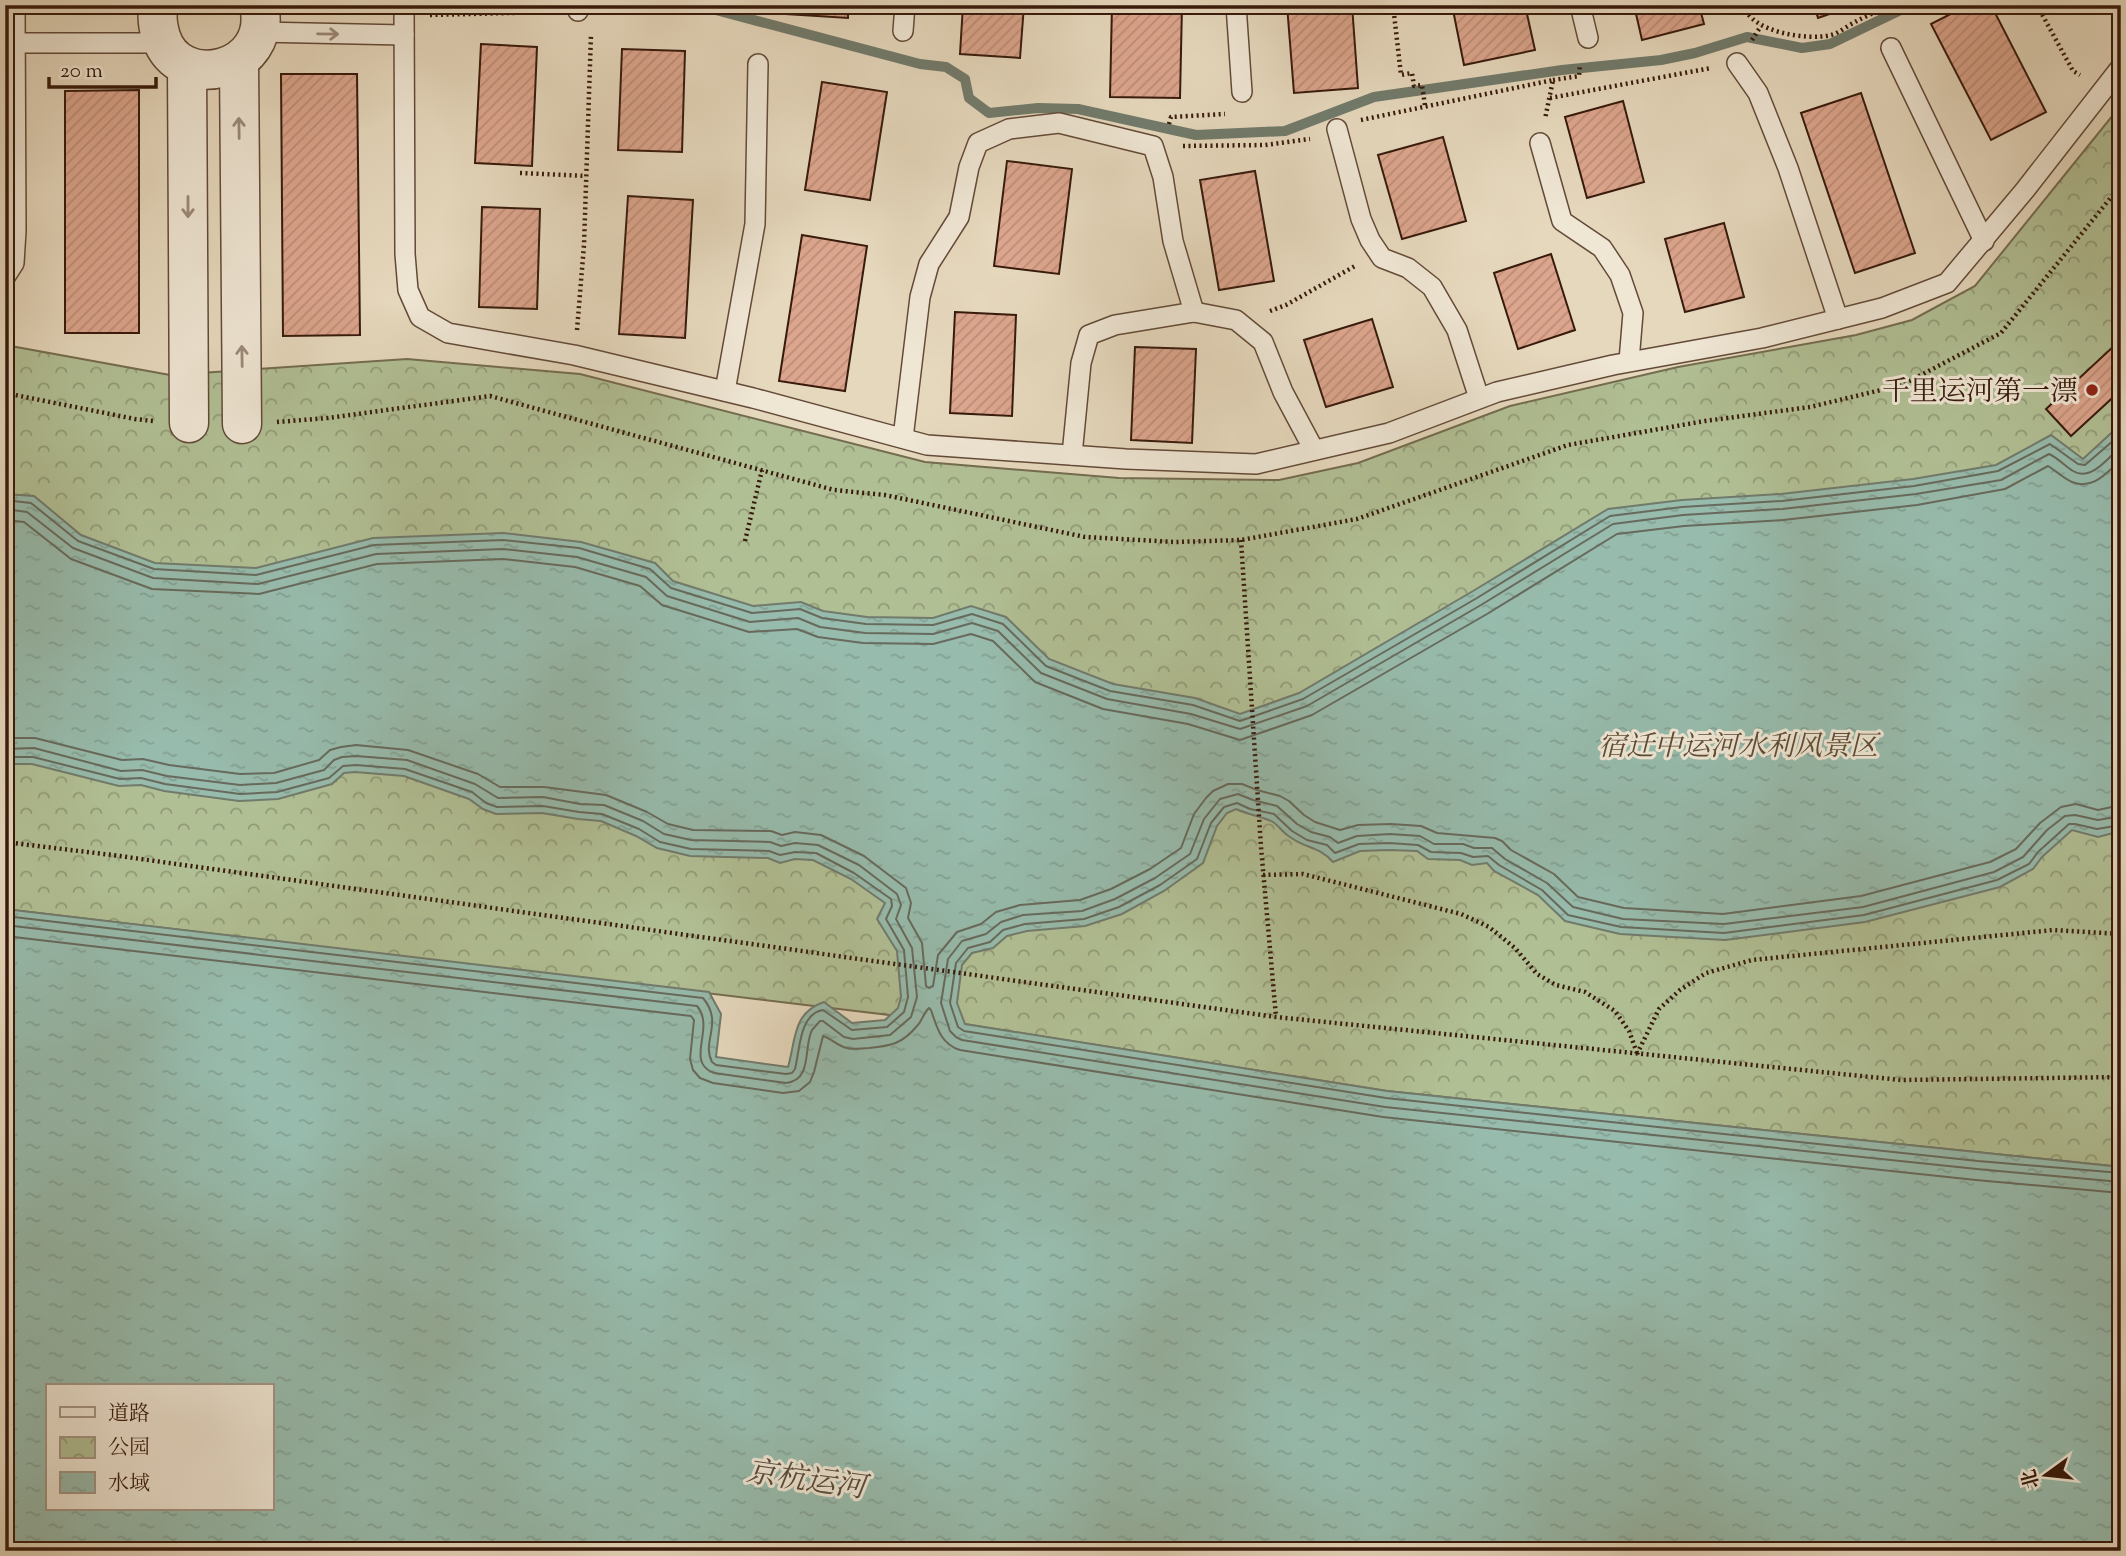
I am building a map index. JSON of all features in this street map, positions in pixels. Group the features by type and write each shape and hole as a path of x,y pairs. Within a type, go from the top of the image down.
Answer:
{"street":[{"path":"159,5 158,27 175,54 204,70 222,69 252,33"},
{"path":"242,424 252,33"},
{"path":"175,54 189,423"}],"lane":[{"path":"5,277 14,262 16,231 15,5"},
{"path":"903,31 905,5"},
{"path":"1236,5 1242,92"},
{"path":"1580,5 1588,38"},
{"path":"252,33 404,19 405,254 408,290 420,317 448,333 574,355 927,444 1072,455 1256,464 1389,433 1497,392 1629,361 1762,338 1882,308 1947,283 1984,241 2121,67"},
{"path":"16,43 175,54"},
{"path":"1891,48 1984,241"},
{"path":"725,391 755,224 758,64"},
{"path":"1737,64 1758,93 1788,168 1838,319"},
{"path":"904,438 919,297 929,264 959,217 968,167 978,143 1009,130 1059,123 1153,146 1163,177 1173,241 1194,312"},
{"path":"1337,130 1361,219 1370,240 1382,258 1408,268 1432,287 1457,330 1479,398"},
{"path":"1540,143 1562,221 1602,248 1620,275 1633,313 1629,361"},
{"path":"1072,455 1082,363 1089,335 1115,325 1194,312 1236,320 1263,342 1283,392 1314,450"}],"path":[{"path":"1393,5 1401,75 1412,73 1413,86 1422,85 1425,106"},
{"path":"1744,5 1745,10 1761,26 1812,37 1833,34 1890,5"},
{"path":"2037,5 2073,71 2104,89"},
{"path":"404,19 578,8 591,33 584,245 574,355"},
{"path":"1549,98 1737,64"},
{"path":"1153,146 1265,145 1308,140 1365,119 1579,76"},
{"path":"1540,143 1553,80"},
{"path":"1171,117 1228,114 1238,109 1242,92"},
{"path":"520,173 586,176"},
{"path":"1236,320 1286,305 1379,253"},
{"path":"745,541 762,470"},
{"path":"1241,540 1263,875 1276,1017"},
{"path":"5,842 1276,1017 1901,1080 2121,1077"},
{"path":"1263,875 1303,874 1340,882 1406,902 1461,914 1489,927 1515,948 1537,974 1556,985 1585,992 1615,1011 1629,1031 1637,1054"},
{"path":"1637,1054 1659,1009 1681,990 1706,973 1752,960 2053,930 2121,934"}],"green space":[{"name":"宿迁中运河水利风景区","path":"2121,105 2121,1167 1387,1091 964,1024 5,909 5,345 170,375 407,359 580,374 925,462 1119,478 1279,480 1358,463 1510,406 1678,367 1856,335 1912,320 1975,286"}],"water":[{"name":"京杭运河","path":"2121,424 2121,831 2098,837 2072,830 2042,857 2033,869 2000,887 1865,922 1725,940 1620,934 1565,921 1538,895 1494,871 1487,863 1472,865 1460,860 1428,859 1417,851 1389,850 1360,851 1333,862 1323,853 1288,835 1273,822 1236,809 1227,813 1217,826 1203,863 1164,891 1122,914 1085,926 1027,931 1007,936 993,948 972,953 962,965 957,1003 965,1024 1387,1091 2121,1167 2121,1551 5,1551 5,909 709,992 721,1014 716,1057 788,1067 797,1028 806,1013 814,1007 824,1002 852,1023 885,1020 898,1008 901,997 897,951 877,919 885,903 851,879 813,860 795,859 780,863 768,858 690,856 657,848 601,821 542,813 496,814 469,799 404,776 344,773 332,784 278,799 239,801 164,791 141,785 119,786 32,764 5,764 5,494 34,496 81,535 155,563 256,568 373,538 503,533 581,542 655,563 673,581 753,606 801,602 823,611 867,617 933,618 971,606 1006,617 1049,659 1113,684 1195,698 1240,714 1299,693 1608,509 1913,479 1996,465 2051,435 2083,459"}],"building":[{"path":"787,5 848,5 848,18 786,14"},
{"path":"963,5 1024,5 1020,58 960,54"},
{"path":"1112,5 1182,5 1180,98 1110,97"},
{"path":"1287,5 1352,5 1358,88 1294,93"},
{"path":"1452,5 1525,5 1535,50 1464,65"},
{"path":"1634,5 1699,5 1704,24 1642,40"},
{"path":"1814,5 1856,5 1818,18"},
{"path":"1968,5 1991,5 2046,112 1991,140 1931,24"},
{"path":"481,44 537,47 532,166 475,163"},
{"path":"622,49 685,51 682,152 618,150"},
{"path":"281,74 357,74 360,335 283,336"},
{"path":"822,82 887,92 870,200 805,190"},
{"path":"139,90 139,333 65,333 65,91"},
{"path":"1861,93 1915,253 1855,273 1801,113"},
{"path":"1623,101 1644,182 1587,198 1565,117"},
{"path":"1443,137 1466,221 1402,239 1378,155"},
{"path":"1007,161 1072,169 1059,274 994,266"},
{"path":"1255,171 1274,281 1219,290 1200,180"},
{"path":"628,196 693,200 685,338 619,334"},
{"path":"482,207 540,209 537,309 479,307"},
{"path":"1724,223 1744,297 1685,312 1665,239"},
{"path":"802,235 867,246 845,391 779,381"},
{"path":"1551,254 1575,330 1518,349 1494,273"},
{"path":"955,312 1016,315 1012,416 950,413"},
{"path":"1372,319 1393,387 1326,407 1304,340"},
{"path":"2115,345 2121,352 2121,390 2071,436 2046,409"},
{"path":"1135,347 1196,349 1192,443 1131,440"}],"waterway":[{"path":"697,5 920,64 946,67 965,79 969,98 989,113 1038,108 1078,109 1196,135 1285,131 1374,97 1562,70 1661,60 1747,37 1802,48 1830,44 1911,5"}],"place":[{"name":"千里运河第一漂","path":"2092,390"}]}
